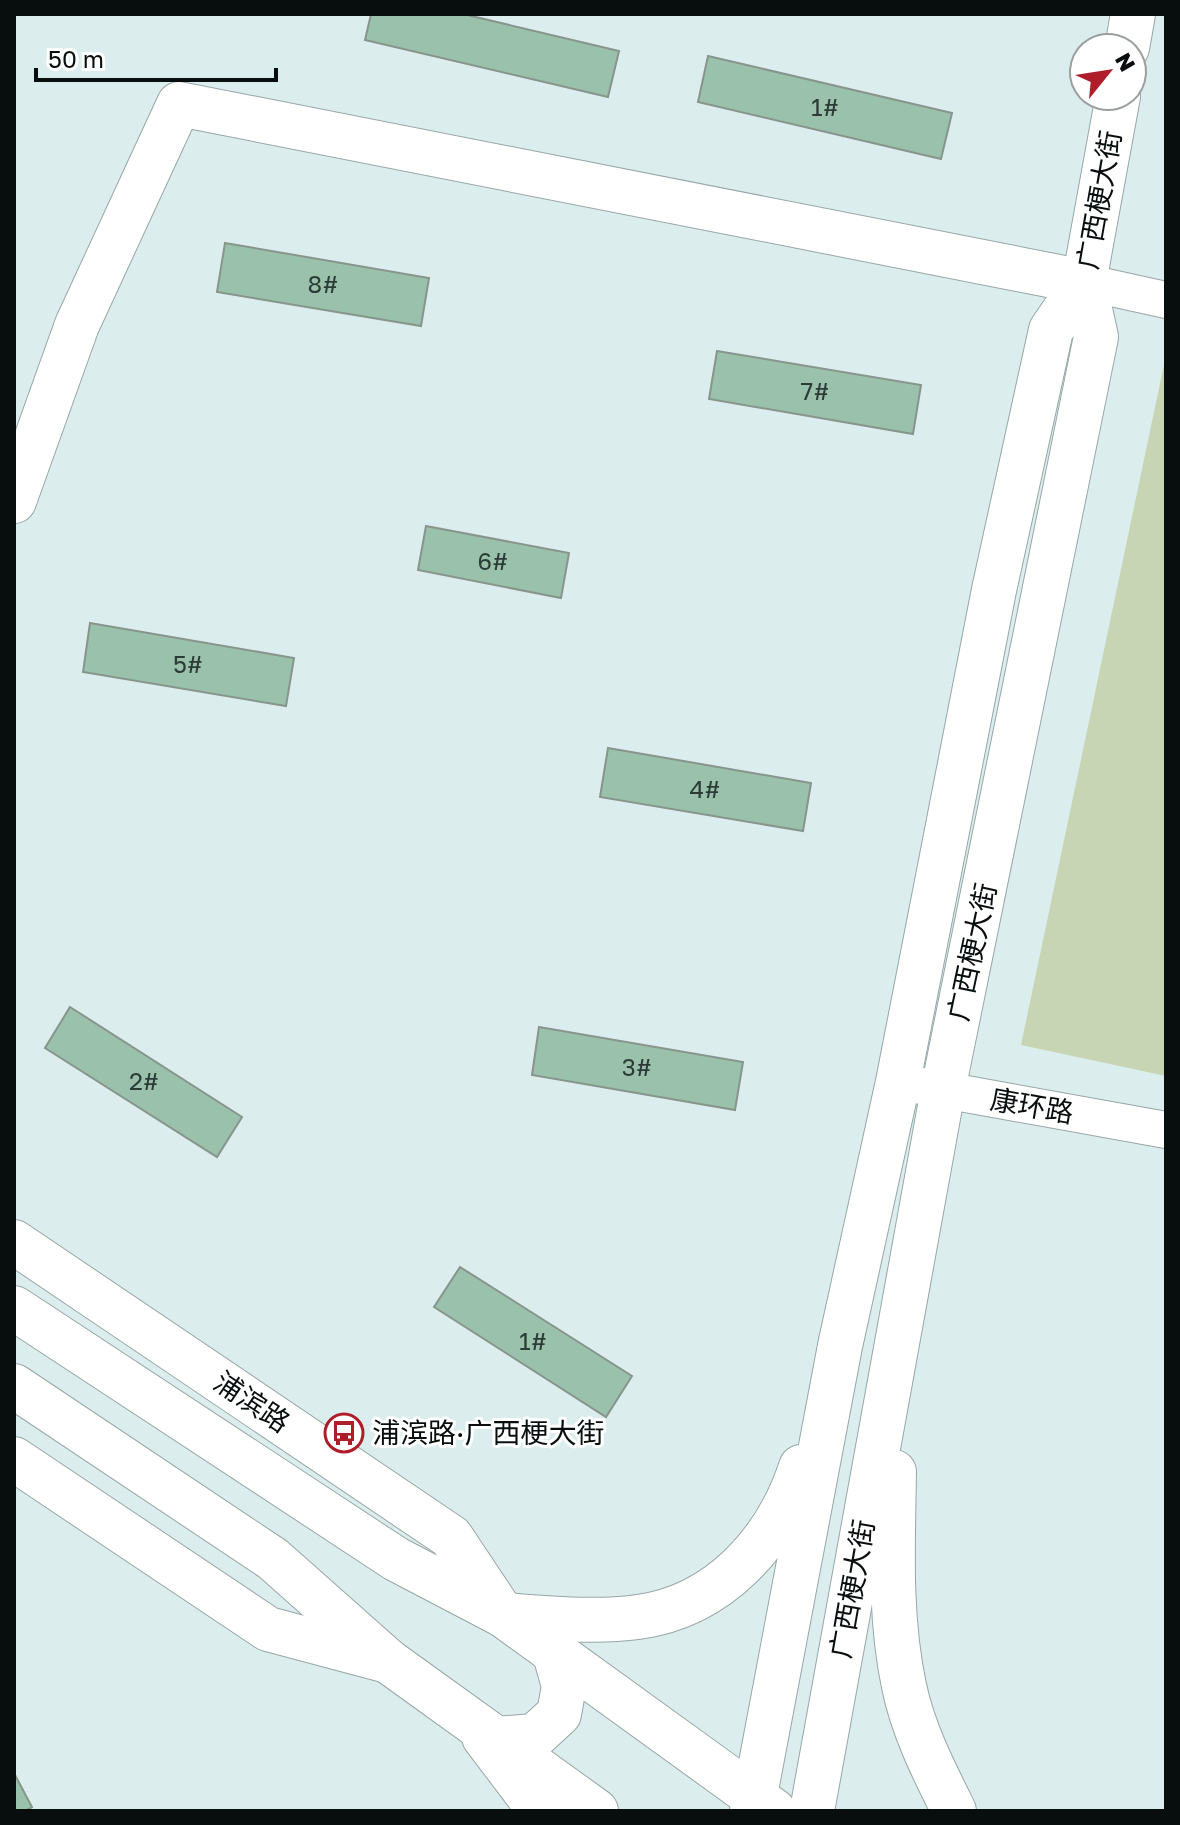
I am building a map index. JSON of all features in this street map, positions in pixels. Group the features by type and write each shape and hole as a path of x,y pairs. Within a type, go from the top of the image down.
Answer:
{"main road":[{"path":"14,501 77,325 179,104 1084,282 1051,330 994,590 898,1082 840,1346 761,1806"},
{"name":"广西梗大街","path":"812,1811 943,1090 1096,337 1084,282 1115,112"},
{"name":"浦滨路","path":"14,1242 451,1537 503,1615"},
{"name":"浦滨路","path":"14,1308 396,1559 503,1615 761,1806"},
{"path":"897,1339 892,1583 904,1686 923,1748 954,1811"},
{"path":"503,1615 581,1619 641,1617 714,1589 756,1555 792,1496 840,1346"},
{"path":"14,1386 273,1559 388,1661 596,1811"},
{"path":"14,1459 268,1629 388,1661"},
{"path":"484,1730 535,1736 559,1714 564,1686 555,1654"},
{"path":"484,1730 540,1811"}],"street":[{"path":"1084,282 1166,300"},
{"name":"康环路","path":"898,1082 1166,1130"}],"green space":[{"path":"1166,355 1166,1076 1021,1045"}],"building":[{"path":"371,14 463,14 619,51 608,97 365,40"},
{"path":"708,56 952,113 941,159 698,102"},
{"path":"225,243 429,278 421,326 217,292"},
{"path":"717,351 921,385 913,434 709,399"},
{"path":"426,526 569,553 561,598 418,570"},
{"path":"90,623 294,658 286,706 83,672"},
{"path":"608,748 811,783 803,831 600,797"},
{"path":"70,1007 242,1117 217,1157 45,1048"},
{"path":"539,1027 743,1062 735,1110 532,1075"},
{"path":"460,1267 632,1376 606,1417 434,1307"},
{"path":"14,1773 32,1807 25,1811 14,1811"}],"place":[{"name":"浦滨路·广西梗大街","path":"344,1433"}]}
